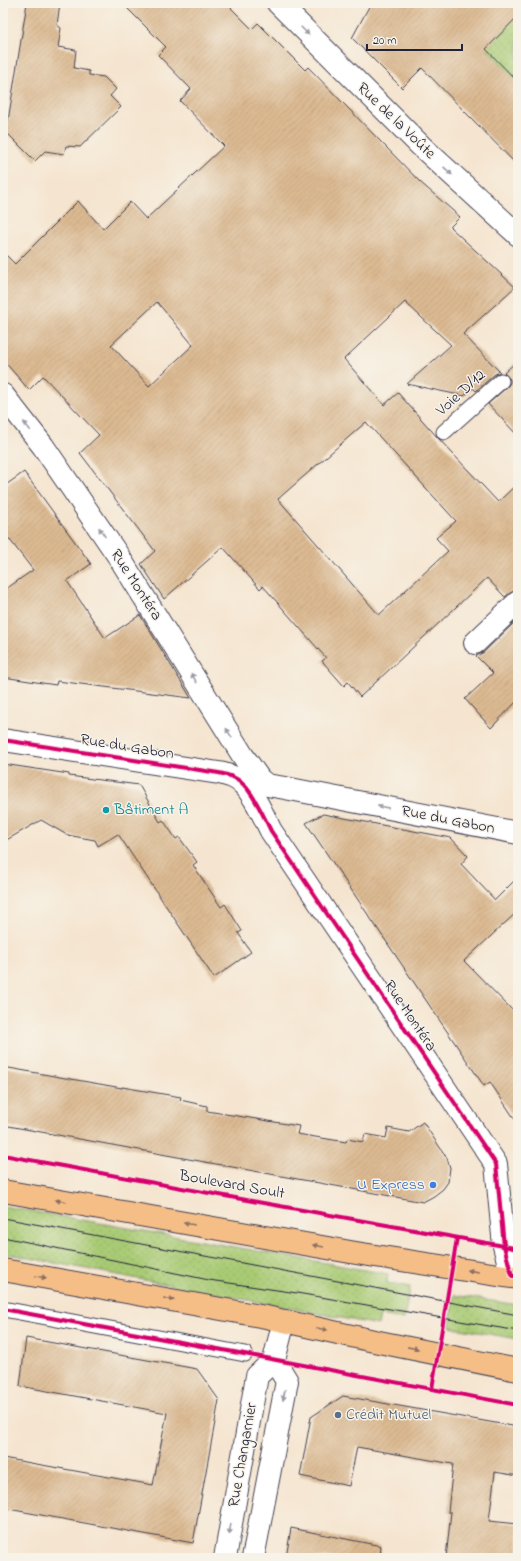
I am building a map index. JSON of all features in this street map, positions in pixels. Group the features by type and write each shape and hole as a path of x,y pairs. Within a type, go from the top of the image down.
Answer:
{"main road":[{"path":"3,1191 356,1253 516,1277"},
{"path":"3,1270 284,1321 518,1370"}],"street":[{"name":"Rue de la Voûte","path":"278,3 421,146 518,235"},
{"name":"Rue Montéra","path":"3,395 43,446 119,557 243,756 258,805 271,831 496,1164 504,1246 516,1277"},
{"path":"475,644 518,602"},
{"name":"Rue du Gabon","path":"3,740 219,773 252,782 518,833"},
{"path":"274,1360 284,1321"},
{"name":"Rue Changarnier","path":"225,1558 257,1376 274,1360 287,1381 253,1558"}],"lane":[{"name":"Voie D/12","path":"444,432 501,381"},
{"path":"3,1309 245,1354"}],"green space":[{"path":"518,16 518,82 482,45 495,38"},
{"path":"3,1206 388,1274 387,1283 410,1287 404,1319 380,1315 378,1325 3,1253"},
{"path":"454,1295 518,1305 518,1339 449,1327"}],"building":[{"path":"27,3 60,3 57,25 61,28 58,47 76,50 74,68 89,71 89,75 104,77 116,89 110,96 121,107 80,147 66,146 64,154 45,151 35,161 3,129 8,121"},
{"path":"122,3 226,3 252,29 258,23 305,70 308,67 420,182 460,217 450,227 515,287 463,334 500,372 495,374 476,391 473,388 464,396 407,384 451,345 405,302 344,359 384,405 398,393 498,502 518,483 518,590 505,597 487,578 360,697 348,682 344,686 322,661 326,658 263,586 260,589 223,547 164,599 141,564 155,551 80,453 99,435 43,376 29,390 3,360 3,252 15,264 78,201 103,229 130,202 146,219 224,146 180,101 191,89 158,55 166,47","holes":["157,302 193,345 149,386 111,345","366,422 456,521 436,538 448,551 379,615 278,499"]},
{"path":"371,3 518,3 518,16 486,49 518,82 518,166 422,68 402,88 352,38"},
{"path":"518,360 518,436 488,404 510,383 510,379 504,373"},
{"path":"24,472 91,564 67,581 105,638 140,615 191,698 57,681 56,685 3,677 3,591 33,570 3,531 3,487"},
{"path":"518,619 518,700 491,728 465,699 493,673 476,656 484,652"},
{"path":"3,764 69,774 69,776 139,785 160,822 163,820 176,839 179,837 197,862 193,865 221,907 225,904 242,931 238,933 251,952 214,978 118,834 98,846 95,840 67,835 41,820 3,842"},
{"path":"323,814 451,838 468,856 461,864 495,900 518,877 518,911 464,961 518,1016 518,1124 490,1082 484,1086 306,823"},
{"path":"3,1067 181,1097 180,1100 207,1106 207,1111 299,1126 297,1134 346,1142 347,1139 363,1142 365,1134 386,1138 388,1128 409,1132 423,1122 447,1158 450,1168 448,1182 443,1189 423,1202 3,1125"},
{"path":"26,1338 197,1369 219,1400 193,1543 3,1508 3,1458 153,1485 167,1413 20,1386"},
{"path":"343,1396 518,1427 518,1476 495,1472 489,1521 518,1524 518,1558 446,1558 451,1512 448,1512 453,1464 357,1447 349,1486 300,1476 311,1417"},
{"path":"291,1528 381,1546 380,1558 286,1558"}],"tram line":[{"path":"3,1218 518,1315"},
{"path":"3,1237 209,1280 297,1293 518,1331"}],"cycle path":[{"path":"3,740 219,773 235,778 244,785 256,801 271,831 496,1164 504,1246 512,1276 518,1276"},
{"name":"Boulevard Soult","path":"3,1155 518,1249"},
{"path":"432,1389 457,1238"},
{"path":"3,1309 518,1405"}],"place":[{"name":"Bâtiment A","path":"106,810"},
{"name":"U Express","path":"433,1185"},
{"name":"Crédit Mutuel","path":"338,1415"}]}
